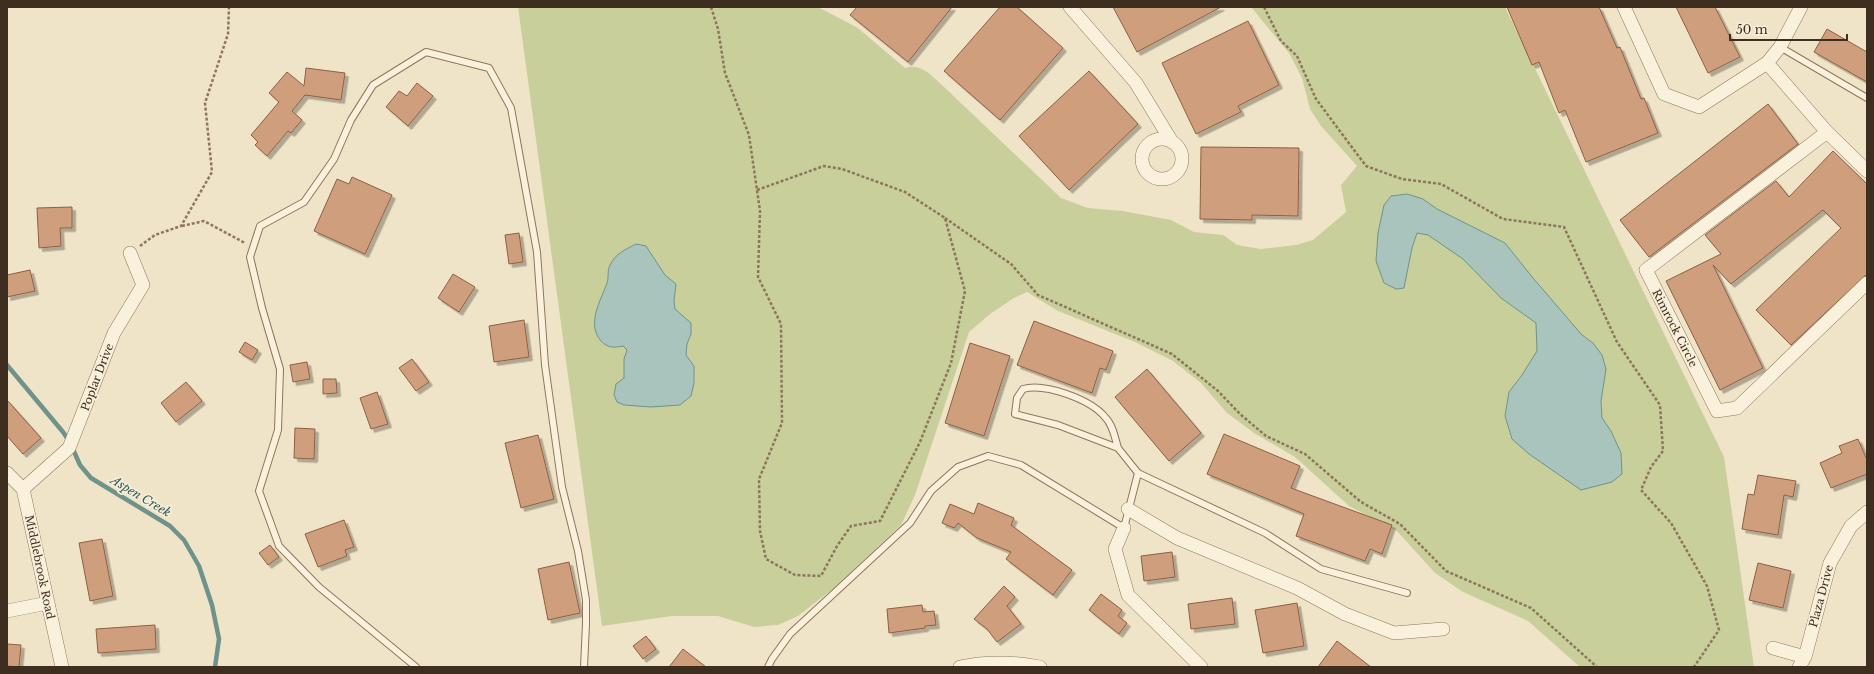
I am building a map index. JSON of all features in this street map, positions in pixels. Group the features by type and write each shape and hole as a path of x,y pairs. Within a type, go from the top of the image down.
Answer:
{"street":[{"path":"1070,7 1136,83 1172,142"},
{"path":"1624,7 1664,94 1699,107 1767,63 1780,47 1800,7"},
{"path":"1767,63 1827,132 1867,171"},
{"name":"Rimrock Circle","path":"1827,132 1646,270 1717,411 1737,408 1867,283"},
{"name":"Poplar Drive","path":"23,489 69,448 114,333 143,285 130,253"},
{"path":"7,473 23,489"},
{"name":"Middlebrook Road","path":"23,489 62,667"},
{"path":"1128,509 1177,538 1297,588 1345,614 1394,633 1443,629"},
{"name":"Plaza Drive","path":"1802,662 1830,563 1851,526 1867,512"},
{"path":"1124,528 1115,549 1128,594 1201,667"},
{"path":"7,610 48,603"},
{"path":"1773,648 1802,662"},
{"path":"960,667 1015,662 1040,667"}],"lane":[{"path":"1780,47 1867,98"},
{"path":"416,667 319,587 279,546 259,491 278,430 280,369 262,308 250,257 260,226 304,202 334,159 350,120 373,85 426,52 490,68 511,108 536,252 545,365 562,487 578,551 586,600 584,667"},
{"path":"1118,448 1058,425 1015,414 1017,398 1023,389 1032,386 1075,397 1095,408 1106,417 1114,434 1118,448 1138,473 1265,533 1321,569 1407,593"},
{"path":"768,667 790,634 910,523 931,491 958,467 988,456 1021,465 1124,528 1138,473"}],"path":[{"path":"181,226 212,172 205,104 228,34 229,7"},
{"path":"711,7 718,29 725,73 749,134 760,211 758,277 781,324 782,424 759,479 760,531 766,559 795,575 821,576 837,546 851,526 880,521 920,442 951,363 966,291 945,218"},
{"path":"1264,7 1281,42 1297,56 1316,99 1366,166 1402,179 1442,184 1503,219 1564,227 1617,342 1660,405 1663,451 1651,467 1641,490 1671,523 1707,586 1719,630 1694,667"},
{"path":"757,190 824,166 842,169 905,192 1011,264 1038,295 1172,354 1218,391 1240,414 1266,436 1305,454 1361,502 1400,524 1446,571 1531,608 1597,667"},
{"path":"130,253 155,235 181,226 204,221 253,247"}],"green space":[{"path":"518,7 818,7 858,28 905,68 916,67 930,74 1061,198 1088,208 1123,211 1171,220 1194,232 1223,235 1237,245 1261,249 1296,245 1313,240 1346,212 1341,185 1357,166 1321,126 1310,109 1302,78 1289,53 1251,7 1505,7 1724,457 1754,667 1580,667 1528,621 1463,592 1435,573 1397,531 1349,506 1295,457 1254,433 1227,413 1201,383 1173,361 1135,342 1058,311 1027,292 1014,298 990,314 969,332 915,495 901,525 835,587 798,616 778,625 754,627 718,616 672,616 602,626"}],"water":[{"path":"1407,194 1423,199 1437,209 1505,243 1582,335 1593,343 1602,355 1606,369 1601,401 1602,418 1611,431 1621,453 1622,474 1612,482 1581,490 1529,454 1512,439 1505,416 1509,392 1537,351 1536,323 1501,298 1463,259 1428,235 1417,233 1412,248 1404,288 1396,289 1384,283 1376,261 1378,233 1384,205 1391,196"},
{"path":"636,244 646,246 665,275 676,284 674,301 675,309 691,323 691,334 687,344 686,355 694,366 694,383 691,396 680,405 651,407 624,405 617,402 614,395 616,384 624,378 624,359 627,350 623,346 613,347 606,345 601,341 595,327 596,312 607,283 610,265 618,255"}],"building":[{"path":"857,7 952,7 908,62 850,15"},
{"path":"1000,7 1017,7 1063,48 1000,120 944,71"},
{"path":"1113,7 1221,7 1137,52"},
{"path":"1507,7 1599,7 1617,48 1620,47 1641,99 1644,98 1658,133 1586,162 1565,110 1559,113 1539,62 1532,65"},
{"path":"1676,7 1715,7 1740,57 1708,73"},
{"path":"1248,21 1279,85 1238,106 1241,112 1196,134 1162,63"},
{"path":"1827,29 1867,52 1867,82 1814,52"},
{"path":"306,68 345,73 341,100 305,95 292,111 302,120 291,133 288,131 267,156 255,145 258,142 251,135 279,102 269,93 287,72 304,86"},
{"path":"1089,71 1138,124 1069,190 1019,136"},
{"path":"417,83 433,96 408,126 386,107 399,91 407,96"},
{"path":"1768,104 1798,144 1649,257 1620,220"},
{"path":"1201,147 1299,148 1298,216 1252,215 1252,220 1200,219"},
{"path":"1833,151 1867,184 1867,274 1791,345 1756,310 1841,228 1823,210 1731,284 1713,265 1763,368 1720,390 1666,281 1721,254 1705,235 1776,181 1789,197"},
{"path":"352,177 392,195 365,254 314,231 337,179 349,184"},
{"path":"72,207 72,228 60,228 61,246 39,248 37,208"},
{"path":"519,233 523,262 509,264 505,235"},
{"path":"30,270 35,291 7,297 7,275"},
{"path":"453,274 475,287 459,312 438,298"},
{"path":"524,320 529,357 494,362 489,326"},
{"path":"1034,321 1113,351 1106,370 1100,368 1092,393 1017,365"},
{"path":"245,342 258,350 252,360 239,352"},
{"path":"970,343 1010,356 984,436 945,423"},
{"path":"412,359 429,382 416,391 399,368"},
{"path":"307,362 310,379 293,382 290,365"},
{"path":"1147,369 1201,433 1169,461 1115,397"},
{"path":"323,379 336,379 337,393 323,394"},
{"path":"186,382 202,401 176,422 161,403"},
{"path":"377,392 388,424 371,429 360,398"},
{"path":"7,400 41,438 23,454 7,436"},
{"path":"295,428 315,429 314,459 294,458"},
{"path":"1224,434 1300,466 1291,488 1392,525 1382,554 1370,549 1365,561 1296,536 1304,514 1207,474"},
{"path":"538,435 554,499 521,508 505,443"},
{"path":"1858,439 1867,460 1867,474 1831,488 1820,463 1842,453 1839,446"},
{"path":"1758,475 1796,481 1793,497 1784,495 1778,535 1742,529 1748,494 1754,495"},
{"path":"978,503 1014,518 1011,525 1072,570 1053,595 1006,559 1011,552 977,538 958,523 954,528 942,523 950,504 974,514"},
{"path":"344,520 354,547 345,550 347,556 318,567 305,534"},
{"path":"102,539 113,596 90,601 79,543"},
{"path":"270,545 279,557 268,565 259,553"},
{"path":"1172,552 1175,577 1144,581 1141,556"},
{"path":"569,562 580,613 548,620 538,569"},
{"path":"1758,563 1791,571 1783,608 1749,600"},
{"path":"1004,586 1015,597 1007,606 1021,624 997,642 987,629 974,619"},
{"path":"1101,594 1122,610 1118,616 1127,623 1119,634 1089,610"},
{"path":"1232,598 1235,624 1191,629 1188,604"},
{"path":"1297,603 1304,646 1263,653 1255,610"},
{"path":"922,605 923,612 934,611 936,625 889,633 887,609"},
{"path":"155,625 156,649 98,653 96,629"},
{"path":"646,636 656,649 643,659 633,646"},
{"path":"1337,641 1371,667 1318,667"},
{"path":"7,644 21,645 19,667 7,666"},
{"path":"683,649 706,667 669,667"}],"waterway":[{"name":"Aspen Creek","path":"7,365 69,441"},
{"name":"Aspen Creek","path":"72,447 80,465 91,478 170,526 184,540 199,566 212,605 219,639 215,667"}]}
